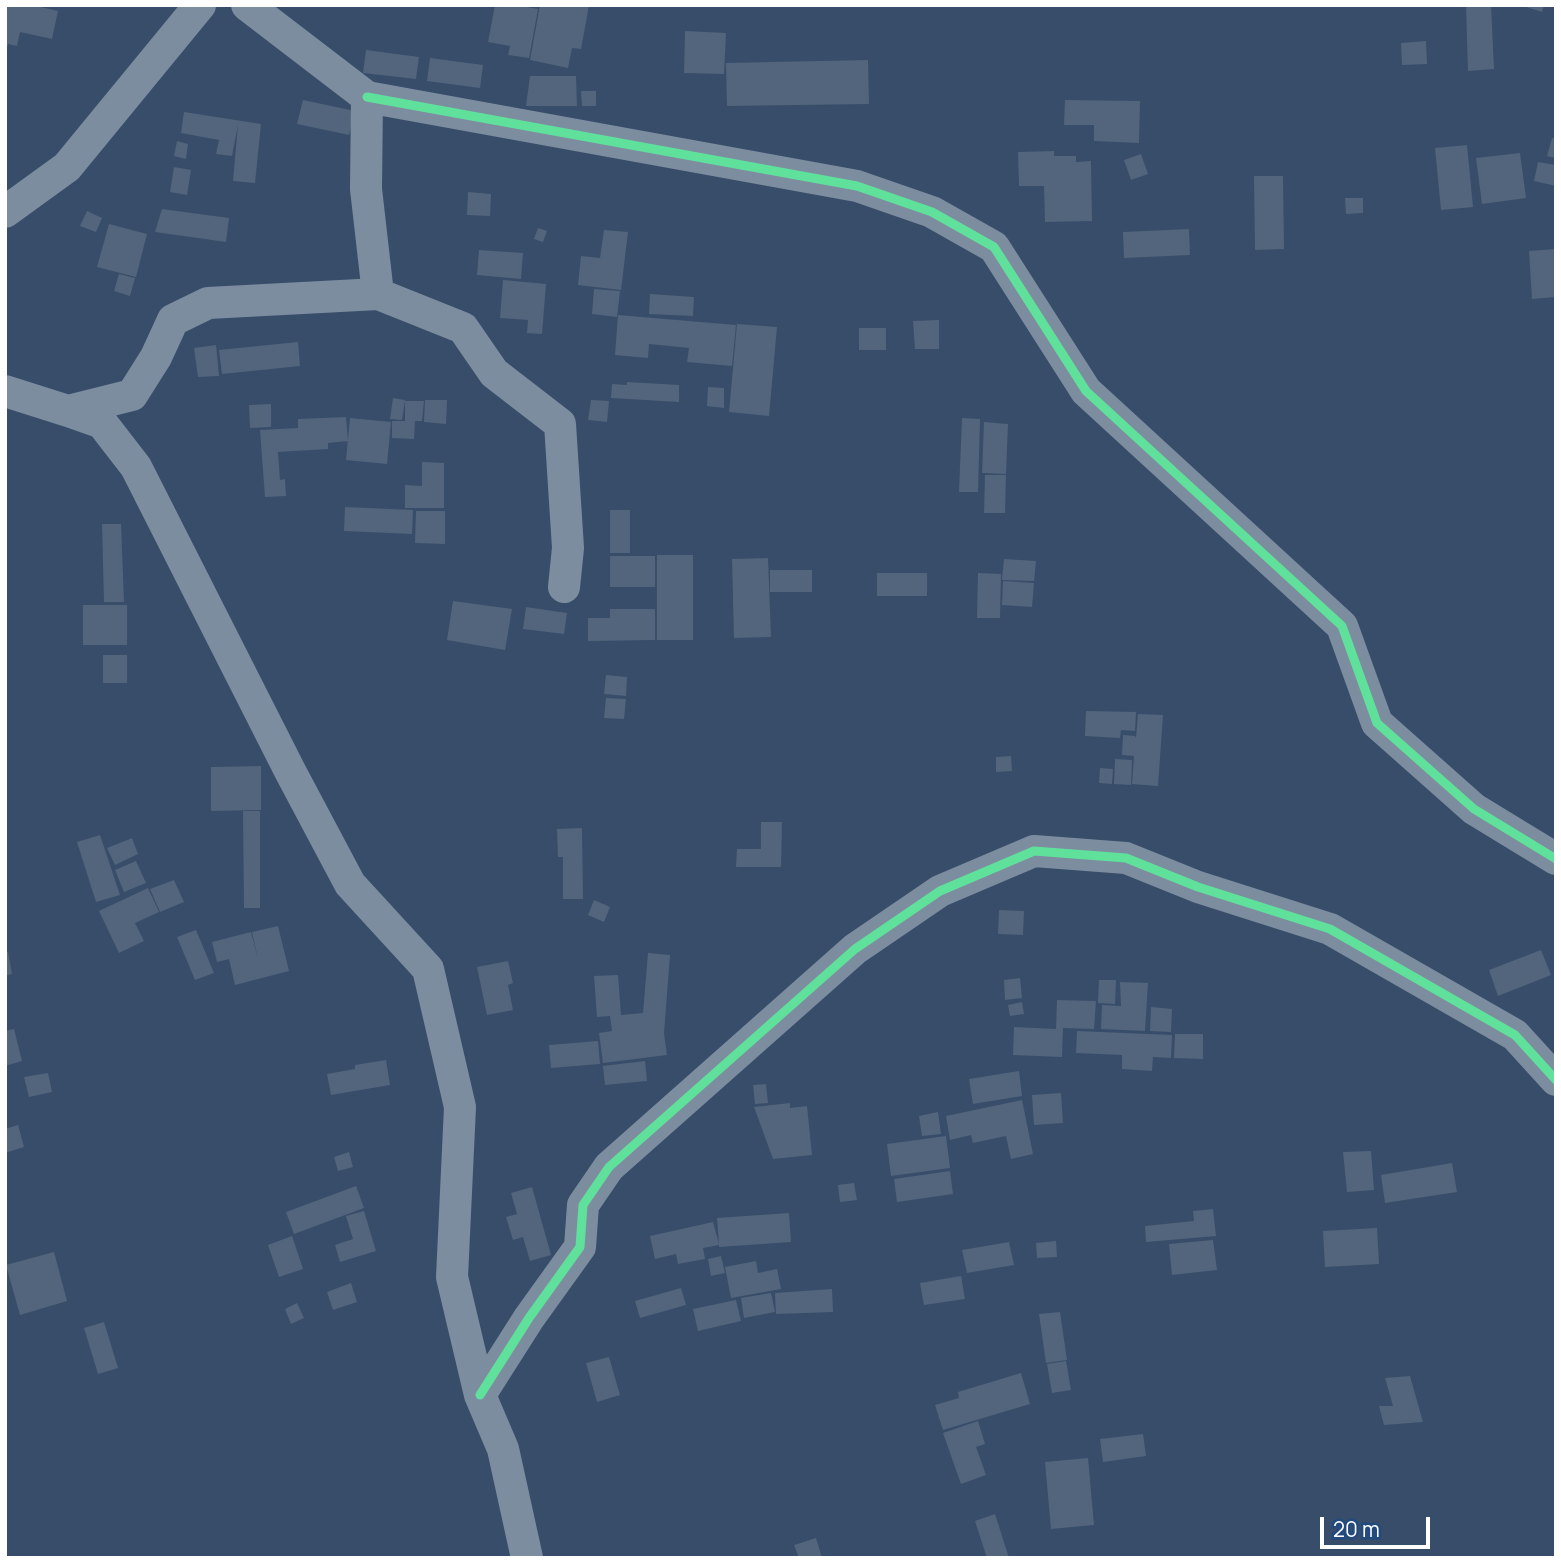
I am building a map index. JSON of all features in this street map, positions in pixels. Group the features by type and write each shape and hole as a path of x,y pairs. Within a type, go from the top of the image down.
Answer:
{"street":[{"path":"5,212 67,167 200,5"},
{"path":"247,5 367,97 857,186 932,212 994,247 1086,391 1342,626 1377,723 1474,810 1556,859"},
{"path":"367,97 366,189 378,294"},
{"path":"68,411 132,395 156,356 173,320 208,303 378,294 463,328 494,373 560,424 568,548 564,587"},
{"path":"5,391 102,423 136,467 284,759 351,884 428,969 460,1107 452,1277 480,1395 503,1449 527,1558"},
{"path":"480,1395 529,1318 580,1247 583,1205 609,1167 855,949 940,891 1034,851 1126,858 1198,887 1330,929 1515,1035 1556,1080"}],"building":[{"path":"5,5 32,5 58,11 52,39 20,32 17,46 8,44 5,53"},
{"path":"495,5 538,9 529,58 508,55 510,46 488,42"},
{"path":"540,5 589,5 581,49 572,48 568,68 530,60"},
{"path":"1466,5 1491,5 1494,69 1468,71"},
{"path":"1520,5 1544,5 1542,12"},
{"path":"685,31 726,33 724,74 684,73"},
{"path":"1426,41 1427,64 1402,65 1401,43"},
{"path":"366,50 419,57 416,79 363,73"},
{"path":"430,58 483,65 480,88 427,81"},
{"path":"868,60 869,104 727,106 726,63"},
{"path":"530,76 576,76 577,106 526,106"},
{"path":"581,91 596,91 596,106 582,106"},
{"path":"303,100 355,111 349,135 297,124"},
{"path":"1065,100 1140,101 1139,143 1094,141 1094,125 1064,125"},
{"path":"184,112 261,124 255,183 233,181 238,125 232,156 216,154 219,140 181,133"},
{"path":"1552,138 1556,139 1556,158 1547,156"},
{"path":"177,141 188,144 186,159 174,156"},
{"path":"1467,145 1473,207 1441,210 1435,148"},
{"path":"1054,151 1054,156 1076,156 1076,162 1091,161 1092,221 1045,222 1044,186 1019,186 1018,152"},
{"path":"1520,153 1526,198 1482,204 1476,158"},
{"path":"1141,154 1148,174 1131,180 1124,160"},
{"path":"1538,162 1556,165 1556,186 1534,181"},
{"path":"174,167 191,170 187,195 170,192"},
{"path":"1254,176 1283,176 1284,249 1255,250"},
{"path":"468,192 491,194 490,216 467,215"},
{"path":"1345,198 1363,198 1363,213 1346,214"},
{"path":"162,209 229,218 226,242 155,232"},
{"path":"87,211 102,218 96,232 80,226"},
{"path":"109,224 147,234 136,277 97,267"},
{"path":"538,228 547,231 543,242 534,239"},
{"path":"1189,229 1190,255 1124,258 1123,232"},
{"path":"604,230 628,232 621,290 578,285 581,256 600,258"},
{"path":"1556,249 1556,297 1532,299 1529,251"},
{"path":"479,250 523,253 521,279 477,275"},
{"path":"119,274 135,278 130,296 114,291"},
{"path":"503,280 546,284 542,334 527,333 528,320 500,318"},
{"path":"594,289 620,291 617,317 592,314"},
{"path":"650,294 694,297 693,316 649,314"},
{"path":"618,315 736,325 732,366 687,362 689,348 649,344 648,358 615,355"},
{"path":"939,320 939,349 915,349 913,321"},
{"path":"737,324 777,327 769,416 729,412"},
{"path":"859,328 886,328 886,350 859,350"},
{"path":"298,342 300,366 222,374 219,350"},
{"path":"216,345 219,376 198,377 194,348"},
{"path":"627,382 679,385 679,402 611,398 612,384 627,385"},
{"path":"708,387 724,388 724,408 707,406"},
{"path":"393,398 405,400 402,420 390,419"},
{"path":"425,400 447,400 446,424 424,422"},
{"path":"591,400 609,401 607,422 588,420"},
{"path":"405,401 424,401 422,421 415,421 414,439 392,438 392,421 405,421"},
{"path":"271,404 271,427 250,428 249,405"},
{"path":"346,417 348,441 328,443 328,449 278,452 280,480 285,479 286,496 265,497 260,430 298,428 298,419"},
{"path":"350,418 391,422 387,464 346,460"},
{"path":"962,418 980,419 978,492 959,492"},
{"path":"984,422 1008,424 1006,474 982,473"},
{"path":"422,462 444,463 444,508 405,508 405,485 422,486"},
{"path":"985,475 1006,475 1005,513 984,513"},
{"path":"345,507 413,510 412,534 344,531"},
{"path":"610,510 630,510 630,553 610,553"},
{"path":"416,511 445,511 445,544 415,543"},
{"path":"102,524 121,524 124,602 104,602"},
{"path":"657,555 693,555 693,640 657,640"},
{"path":"610,556 655,556 655,587 610,587"},
{"path":"768,558 771,637 734,638 732,559"},
{"path":"1004,559 1036,561 1034,581 1002,580"},
{"path":"770,570 812,570 812,592 770,592"},
{"path":"877,573 927,573 927,596 877,596"},
{"path":"978,573 1001,574 1000,618 977,618"},
{"path":"1003,581 1034,583 1032,607 1002,605"},
{"path":"453,601 512,609 505,650 447,640"},
{"path":"83,605 127,605 127,645 83,645"},
{"path":"526,607 567,613 564,634 523,629"},
{"path":"610,609 655,609 655,640 588,641 588,618 610,618"},
{"path":"103,655 127,655 127,683 103,683"},
{"path":"606,675 627,677 626,696 604,694"},
{"path":"606,698 626,699 624,719 604,718"},
{"path":"1086,711 1136,712 1135,731 1121,730 1120,738 1085,736"},
{"path":"1138,714 1163,715 1158,786 1132,784 1134,756 1122,755 1123,735 1136,738"},
{"path":"1011,756 1012,771 996,772 996,757"},
{"path":"1115,759 1132,760 1131,785 1114,784"},
{"path":"261,766 261,810 211,811 211,767"},
{"path":"1100,768 1113,769 1112,784 1099,783"},
{"path":"243,811 260,811 260,908 244,908"},
{"path":"761,822 782,822 781,867 736,867 737,849 761,849"},
{"path":"582,828 583,899 563,899 563,857 558,857 557,829"},
{"path":"100,835 120,895 96,902 77,842"},
{"path":"132,838 138,854 115,865 107,848"},
{"path":"136,861 146,883 124,892 115,870"},
{"path":"174,880 184,902 160,912 150,889"},
{"path":"148,888 159,912 135,923 144,941 119,953 99,911"},
{"path":"594,900 610,907 604,922 588,915"},
{"path":"999,910 1024,911 1023,935 998,934"},
{"path":"278,926 289,971 235,985 229,959 217,962 212,942 251,932 258,959 252,932"},
{"path":"196,930 214,973 195,980 177,937"},
{"path":"1541,950 1551,975 1498,996 1489,970"},
{"path":"8,952 12,974 5,976 5,953"},
{"path":"648,953 670,955 664,1033 667,1055 603,1063 599,1033 612,1031 610,1016 597,1017 594,976 618,975 621,1015 643,1013"},
{"path":"508,961 513,983 508,985 513,1010 487,1015 477,967"},
{"path":"1020,978 1022,998 1005,1000 1004,980"},
{"path":"1099,980 1116,980 1115,1004 1098,1003"},
{"path":"1120,982 1148,983 1145,1031 1101,1029 1102,1005 1121,1006"},
{"path":"1057,1000 1096,1001 1094,1029 1063,1028 1062,1057 1013,1055 1014,1027 1056,1029"},
{"path":"1022,1002 1024,1014 1010,1016 1008,1005"},
{"path":"1151,1007 1172,1009 1171,1032 1150,1031"},
{"path":"14,1029 22,1061 5,1066 5,1031"},
{"path":"1077,1031 1172,1035 1171,1058 1153,1057 1152,1071 1122,1069 1122,1055 1076,1053"},
{"path":"1175,1034 1203,1034 1203,1059 1174,1058"},
{"path":"598,1041 600,1064 551,1068 549,1045"},
{"path":"386,1060 390,1085 331,1095 327,1074 355,1069 355,1065"},
{"path":"645,1061 647,1081 605,1085 603,1066"},
{"path":"1019,1071 1022,1096 973,1104 969,1079"},
{"path":"48,1073 52,1092 29,1097 24,1077"},
{"path":"766,1084 768,1103 755,1104 753,1085"},
{"path":"1061,1093 1063,1123 1034,1125 1032,1095"},
{"path":"1022,1100 1033,1154 1011,1159 1006,1136 973,1143 971,1135 950,1140 946,1116"},
{"path":"790,1103 790,1108 807,1106 812,1155 773,1159 754,1107"},
{"path":"938,1112 941,1134 922,1136 919,1116"},
{"path":"18,1125 24,1147 5,1153 5,1129"},
{"path":"946,1136 950,1168 891,1176 887,1144"},
{"path":"1371,1151 1374,1190 1347,1192 1343,1152"},
{"path":"349,1152 353,1167 338,1171 334,1157"},
{"path":"1452,1163 1457,1192 1385,1203 1381,1175"},
{"path":"950,1171 953,1194 897,1202 894,1179"},
{"path":"854,1183 857,1200 840,1202 838,1185"},
{"path":"356,1186 364,1208 294,1234 286,1212"},
{"path":"532,1187 551,1255 530,1261 523,1237 513,1240 506,1217 517,1214 511,1193"},
{"path":"1213,1209 1216,1236 1146,1242 1145,1226 1194,1221 1193,1211"},
{"path":"364,1211 376,1251 340,1262 335,1245 353,1239 346,1216"},
{"path":"789,1213 791,1242 703,1248 705,1259 678,1264 676,1254 655,1259 650,1236 713,1222 719,1244 717,1218"},
{"path":"1377,1228 1379,1264 1325,1267 1323,1231"},
{"path":"292,1236 303,1269 279,1277 268,1245"},
{"path":"1213,1240 1217,1270 1172,1275 1169,1244"},
{"path":"1056,1241 1057,1257 1037,1258 1036,1243"},
{"path":"1009,1242 1014,1265 967,1273 962,1250"},
{"path":"54,1252 67,1301 20,1315 6,1265"},
{"path":"721,1256 725,1273 711,1276 708,1259"},
{"path":"756,1261 758,1273 777,1269 781,1289 731,1298 725,1267"},
{"path":"961,1276 965,1299 924,1305 920,1283"},
{"path":"351,1283 357,1302 333,1310 327,1292"},
{"path":"681,1288 686,1305 640,1318 635,1301"},
{"path":"832,1289 833,1312 776,1314 775,1293"},
{"path":"771,1293 775,1312 744,1318 741,1298"},
{"path":"736,1300 741,1321 698,1331 693,1309"},
{"path":"297,1303 304,1318 291,1324 285,1309"},
{"path":"1060,1312 1067,1360 1046,1363 1039,1314"},
{"path":"104,1322 118,1368 98,1374 84,1328"},
{"path":"609,1357 620,1395 597,1402 586,1363"},
{"path":"1066,1361 1071,1390 1052,1393 1047,1364"},
{"path":"1021,1373 1030,1404 943,1430 935,1405 959,1398 958,1392"},
{"path":"1410,1376 1423,1422 1384,1425 1379,1406 1393,1406 1385,1378"},
{"path":"978,1421 985,1444 976,1447 986,1475 961,1484 943,1433"},
{"path":"1143,1434 1146,1456 1103,1462 1100,1439"},
{"path":"1088,1458 1094,1525 1051,1529 1045,1462"},
{"path":"995,1514 1009,1558 987,1558 975,1521"},
{"path":"816,1538 822,1558 799,1558 794,1545"}],"cycle path":[{"path":"367,97 857,186 932,212 994,247 1086,391 1342,626 1377,723 1474,809 1556,859"},
{"path":"480,1395 529,1318 580,1247 583,1205 609,1167 855,949 940,891 1034,851 1126,858 1198,887 1330,929 1515,1035 1556,1080"}]}
